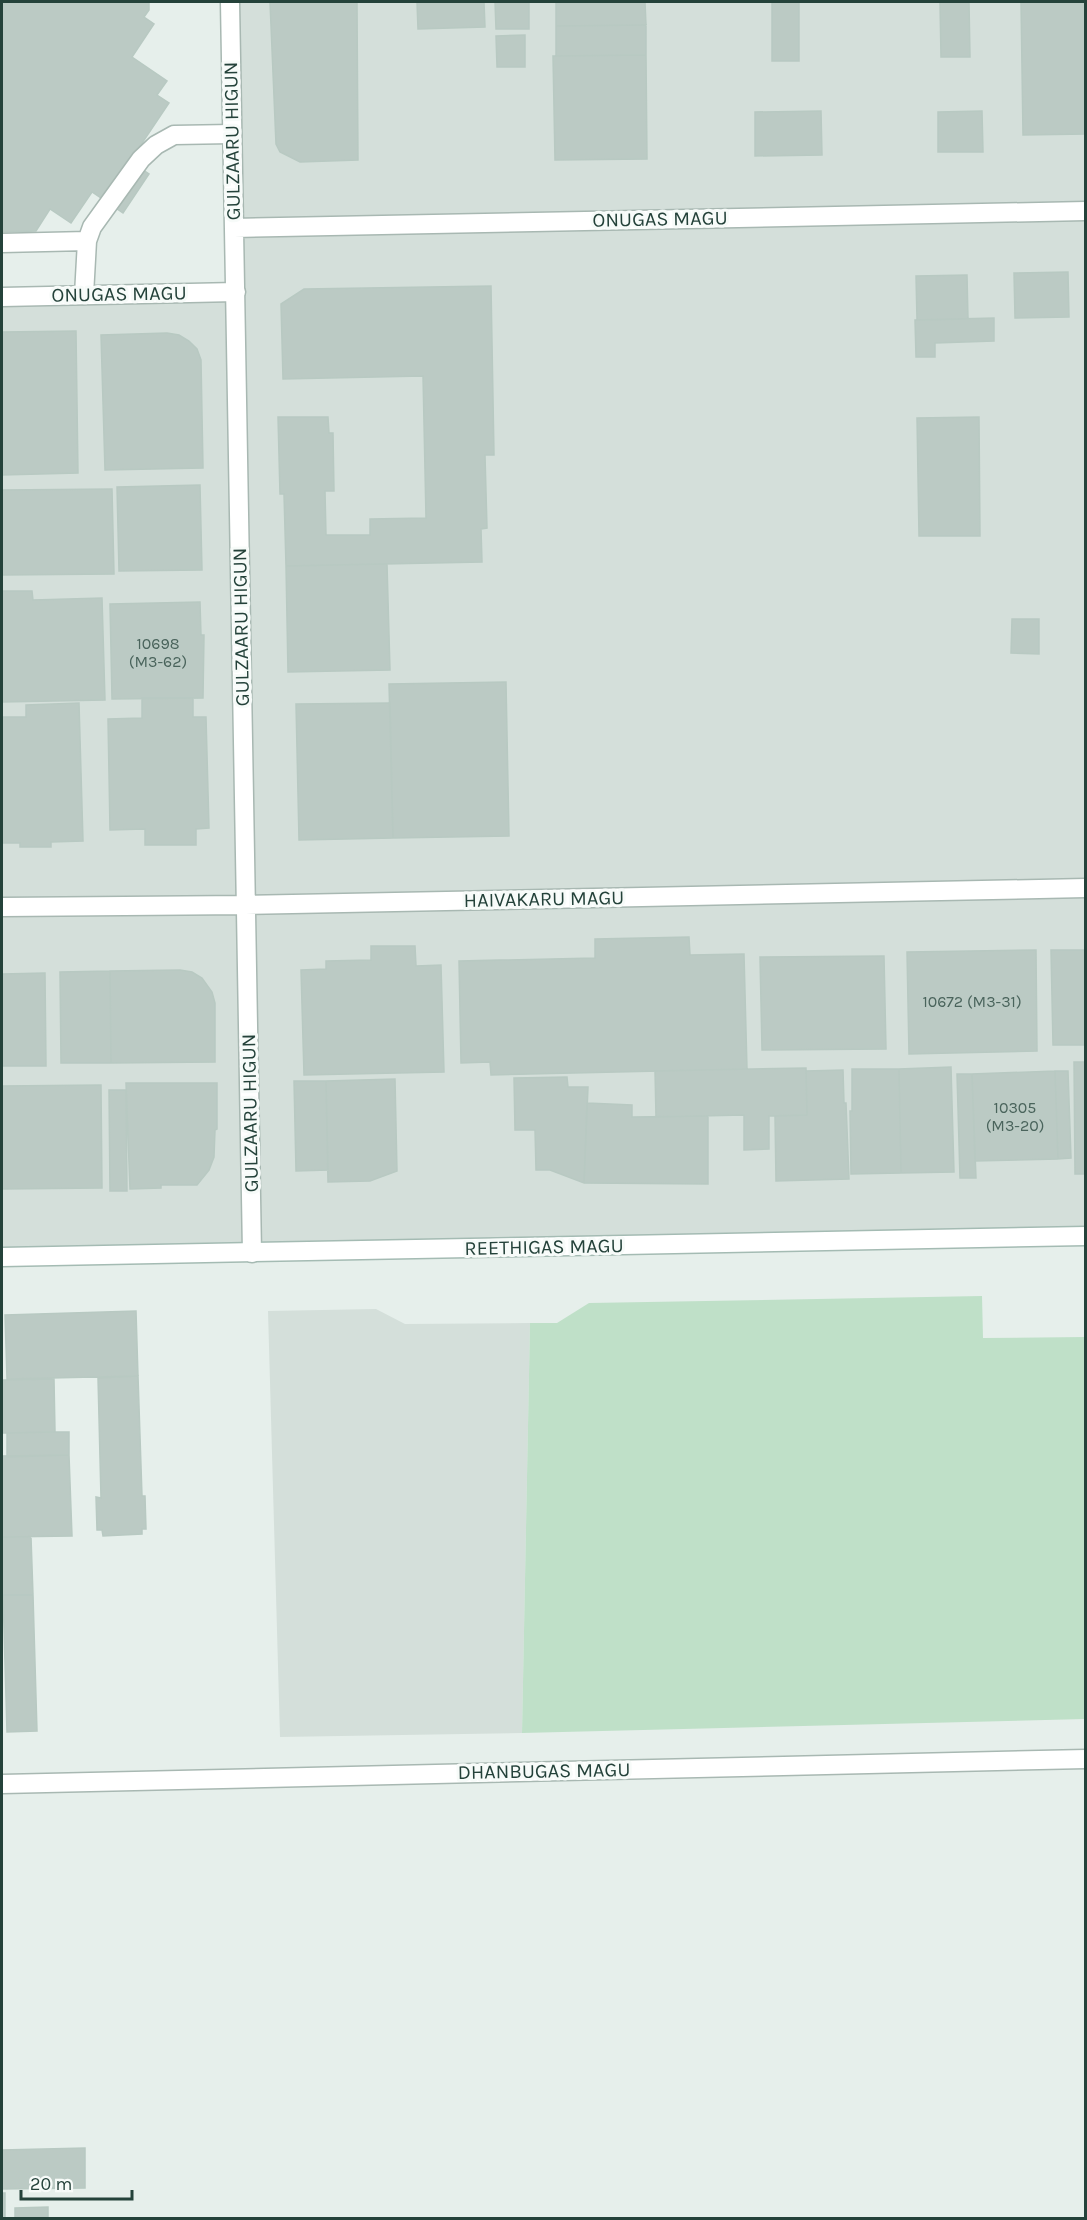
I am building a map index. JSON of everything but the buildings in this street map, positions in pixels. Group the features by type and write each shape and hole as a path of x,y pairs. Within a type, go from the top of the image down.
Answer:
{"street":[{"name":"GULZAARU HIGUN","path":"230,2 252,1253"},
{"path":"84,295 87,241 92,227 141,159 156,145 174,135 232,134"},
{"name":"ONUGAS MAGU","path":"234,228 1086,211"},
{"path":"2,243 87,241"},
{"name":"ONUGAS MAGU","path":"2,297 236,292"},
{"name":"HAIVAKARU MAGU","path":"2,906 246,905 1086,888"},
{"name":"REETHIGAS MAGU","path":"2,1257 1086,1236"},
{"name":"DHANBUGAS MAGU","path":"2,1784 1086,1759"}],"shaded area":[{"path":"230,2 1085,2 1085,1236 2,1257 2,297 235,292"},
{"path":"376,1309 405,1324 530,1323 522,1733 280,1737 268,1311"}],"green space":[{"path":"982,1296 983,1338 1085,1337 1085,1719 522,1733 530,1323 557,1323 589,1303"}]}
